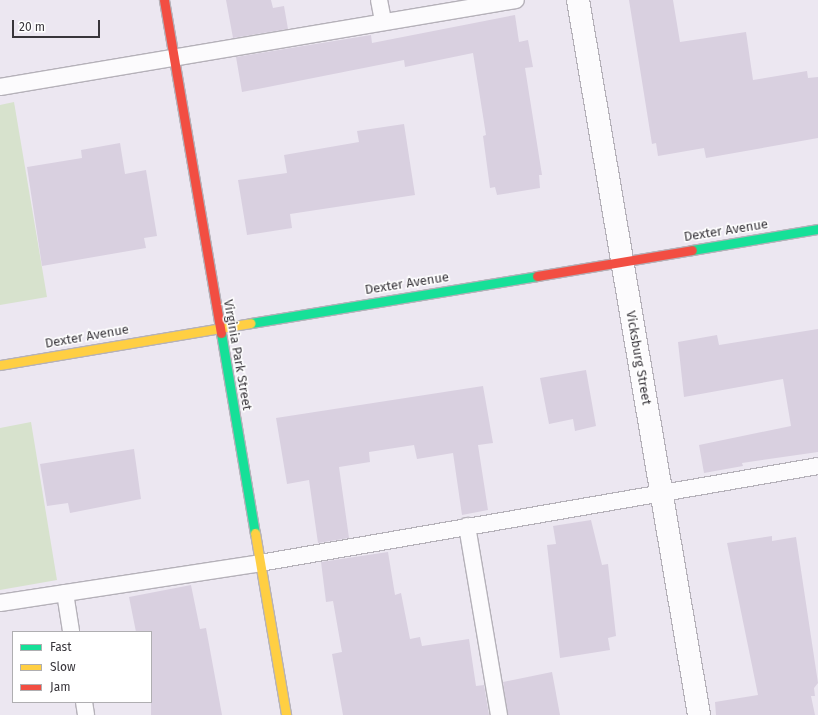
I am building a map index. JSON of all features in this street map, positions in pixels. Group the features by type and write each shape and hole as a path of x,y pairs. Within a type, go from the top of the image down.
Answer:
{"street":[{"name":"Virginia Park Street","path":"164,0 286,715"},
{"name":"Vicksburg Street","path":"578,0 699,715"},
{"name":"Dexter Avenue","path":"0,365 818,228"}],"lane":[{"path":"380,0 383,21"},
{"path":"0,87 383,21 516,0"},
{"path":"0,604 260,563 661,492 818,466"},
{"path":"467,526 499,715"},
{"path":"64,593 71,631"},
{"path":"84,703 86,715"}],"green space":[{"path":"14,102 47,297 0,305 0,105"},
{"path":"31,422 57,580 0,590 0,428"}],"building":[{"path":"226,0 271,0 273,8 284,6 288,29 233,38"},
{"path":"629,0 673,0 680,42 746,32 753,80 807,71 808,78 818,77 818,138 706,158 704,148 658,156 656,143 652,144"},
{"path":"515,15 519,42 528,40 533,67 525,68 542,175 539,175 540,188 497,195 495,187 490,188 483,136 486,135 473,53 405,67 404,60 242,92 236,57 371,35 372,43"},
{"path":"404,124 415,195 290,214 292,228 247,235 238,180 287,173 284,155 359,142 357,131"},
{"path":"120,143 125,174 146,170 157,236 144,238 146,248 42,266 27,167 82,158 81,150"},
{"path":"818,329 818,452 742,463 743,466 704,473 699,445 791,426 783,379 684,397 678,342 717,335 719,345"},
{"path":"586,370 596,426 575,431 573,419 549,424 540,378"},
{"path":"483,386 493,443 478,445 488,510 462,515 453,453 417,459 414,445 369,452 370,462 339,467 349,538 318,543 309,480 287,484 276,418"},
{"path":"134,449 141,499 70,513 68,503 47,506 40,464"},
{"path":"591,520 602,565 608,564 616,636 608,638 610,650 560,658 547,545 556,544 553,526"},
{"path":"772,536 772,541 796,537 818,683 814,688 815,696 811,696 815,715 716,715 715,702 758,695 727,543"},
{"path":"388,552 395,595 401,593 410,639 420,637 422,646 469,639 476,686 484,685 489,715 343,715 332,654 342,652 333,601 326,602 321,562"},
{"path":"191,585 200,629 206,628 222,715 151,715 152,631 136,631 129,597"},
{"path":"552,672 560,715 508,715 503,682"}],"traffic: fast":[{"path":"692,250 818,229"},
{"path":"251,323 537,276"},
{"path":"221,333 255,533"}],"traffic: slow":[{"path":"0,365 251,323"},
{"path":"255,533 286,715"}],"traffic: jam":[{"path":"164,0 221,333"},
{"path":"537,276 692,250"}]}
